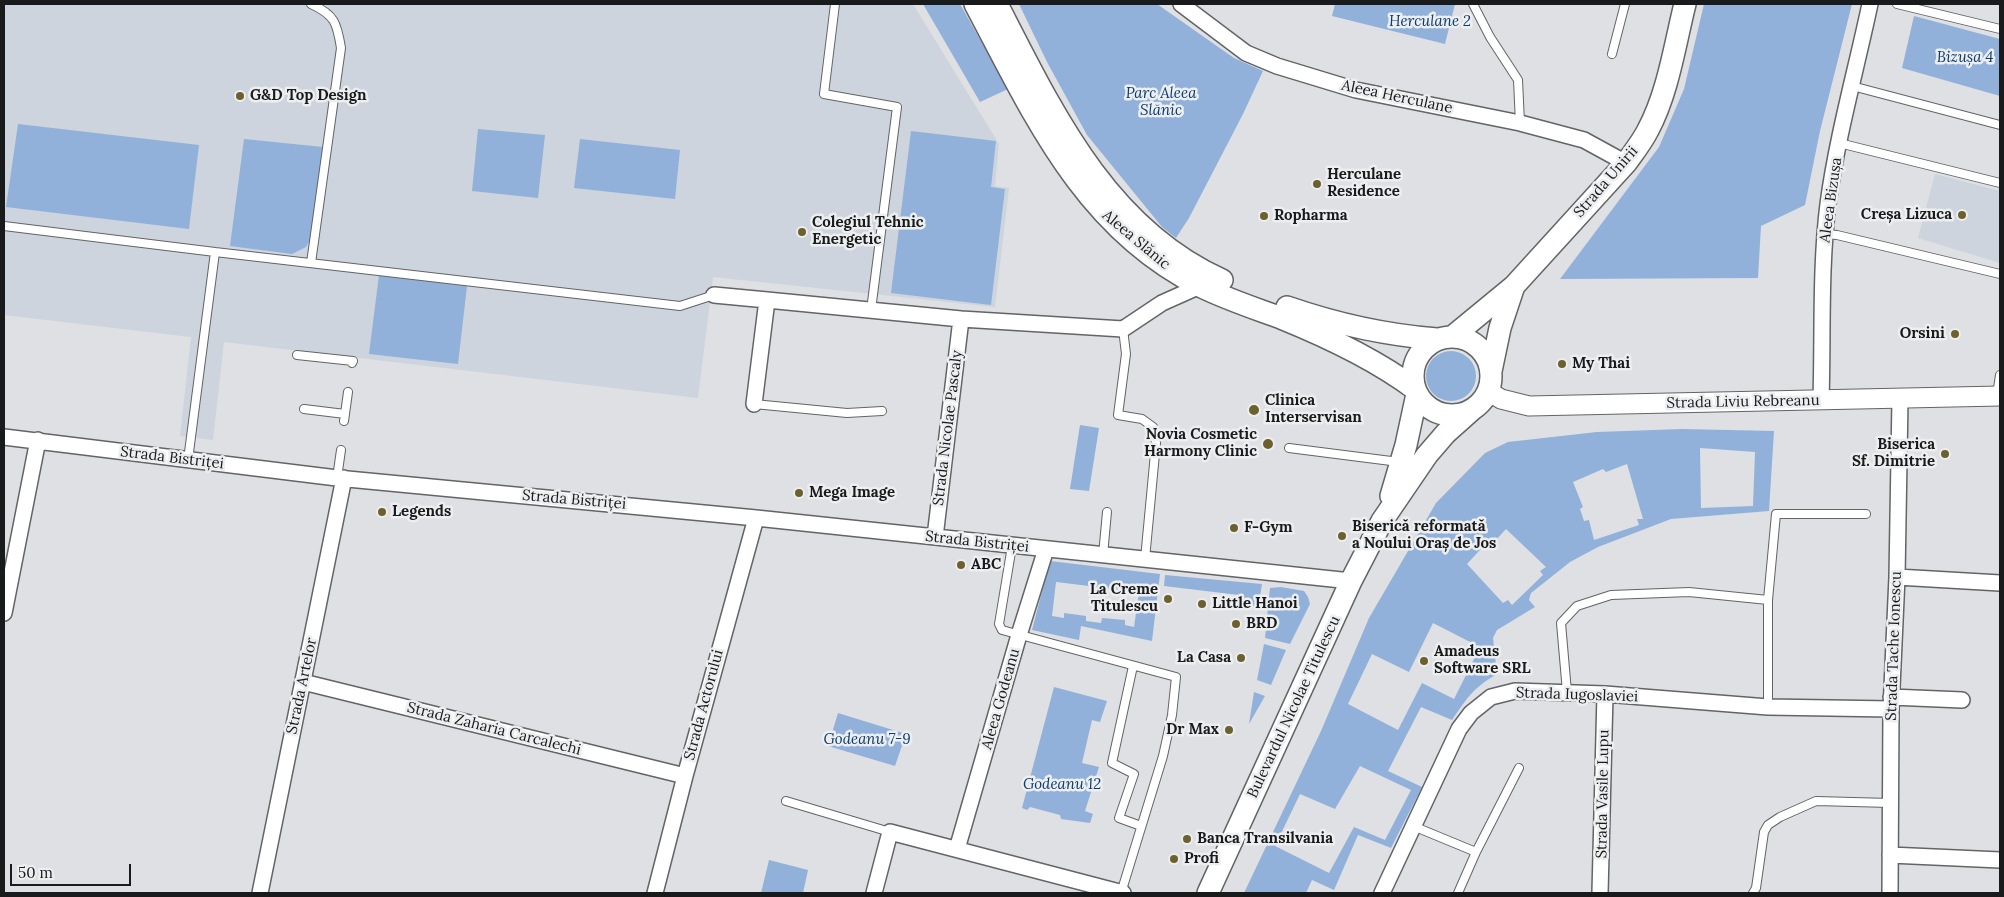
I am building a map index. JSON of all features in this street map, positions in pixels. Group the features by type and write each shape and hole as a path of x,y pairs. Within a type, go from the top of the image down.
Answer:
{"main road":[{"name":"Aleea Slănic","path":"975,4 1027,102 1048,137 1085,192 1116,227 1169,269 1200,286 1319,335 1392,372 1416,392"},
{"name":"Aleea Slănic","path":"997,4 1046,100 1078,153 1112,197 1144,230 1166,248 1215,277 1285,306 1325,320 1377,332 1444,338"},
{"name":"Strada Unirii","path":"1444,338 1514,286 1626,163 1642,140 1654,116 1668,74 1685,4"},
{"name":"Strada Unirii","path":"1489,381 1500,328 1514,286"},
{"path":"1444,338 1467,340 1481,349 1488,360 1489,381 1482,400 1474,408 1460,414 1444,414 1429,408 1416,392 1413,372 1418,356 1428,345 1444,338"},
{"name":"Bulevardul Nicolae Titulescu","path":"1382,521 1413,420 1416,392"},
{"name":"Bulevardul Nicolae Titulescu","path":"1208,893 1351,581 1382,521 1427,455 1446,433 1474,408"}],"street":[{"name":"Aleea Herculane","path":"1181,4 1246,53 1277,66 1356,90 1520,123 1584,140 1626,163"},
{"name":"Aleea Bizușa","path":"1821,400 1825,234 1828,202 1870,4"},
{"path":"714,295 961,319 1123,328 1162,303 1200,286"},
{"path":"754,404 767,300"},
{"name":"Strada Nicolae Pascaly","path":"935,537 961,319"},
{"name":"Strada Liviu Rebreanu","path":"1489,381 1502,399 1529,406 1998,396"},
{"name":"Strada Tache Ionescu","path":"1890,893 1891,703 1897,577 1900,398"},
{"name":"Strada Bistriței","path":"4,437 341,478 756,518 1351,581"},
{"path":"4,613 38,440"},
{"name":"Strada Artelor","path":"260,893 303,682 341,478"},
{"name":"Strada Actorului","path":"655,893 756,518"},
{"name":"Aleea Godeanu","path":"957,849 1019,635 1046,550"},
{"path":"1897,577 2000,583"},
{"name":"Strada Zaharia Carcalechi","path":"303,682 685,776"},
{"name":"Strada Iugoslaviei","path":"1382,893 1459,729 1470,713 1491,697 1502,693 1515,691 1567,692 1768,706 1962,700"},
{"name":"Strada Vasile Lupu","path":"1600,893 1605,694"},
{"path":"874,893 890,832 1122,893"},
{"path":"1890,855 2000,860"}],"lane":[{"path":"311,4 326,11 338,27 341,48 311,263"},
{"path":"836,4 824,94 898,107 871,310"},
{"path":"1473,4 1490,37 1518,80 1520,123"},
{"path":"1612,54 1625,4"},
{"path":"1897,4 2000,29"},
{"path":"1852,86 2000,125"},
{"path":"1839,143 2000,183"},
{"path":"4,226 680,306 714,295"},
{"path":"1825,234 1837,235 2000,274"},
{"path":"188,460 215,252"},
{"path":"1123,328 1126,354 1118,415 1142,419 1153,427 1156,443 1145,559"},
{"path":"297,355 353,361 352,363"},
{"path":"1998,396 2000,375"},
{"path":"304,409 345,418 348,392"},
{"path":"754,404 847,413 882,411"},
{"path":"1289,448 1401,463"},
{"path":"341,450 341,478"},
{"path":"1103,555 1108,512"},
{"path":"1768,706 1768,600 1776,514 1866,514"},
{"path":"1012,546 999,624 1002,630 1176,677 1172,715 1163,756 1122,893"},
{"path":"1567,692 1561,623 1577,606 1611,596 1689,592 1768,600"},
{"path":"1133,666 1112,763 1134,774 1120,818 1141,826"},
{"path":"1458,893 1476,852 1519,768"},
{"path":"786,801 890,832"},
{"path":"1753,893 1756,888 1764,832 1768,825 1816,801 1890,803"},
{"path":"1413,826 1476,852"}],"shaded area":[{"path":"4,4 913,4 999,144 995,186 1009,188 995,307 713,277 698,398 224,342 213,440 180,436 191,337 4,315"},
{"name":"Creșa Lizuca","path":"1935,174 2000,191 2000,263 1918,238"}],"green space":[{"path":"923,4 960,4 1008,89 980,102"},
{"name":"Parc Aleea Slănic","path":"1019,4 1157,4 1234,58 1263,71 1189,218 1176,238 1162,227 1087,135 1047,62"},
{"name":"Herculane 2","path":"1335,4 1455,4 1445,44 1332,16"},
{"path":"1704,4 1852,4 1820,131 1805,205 1761,226 1758,278 1560,279 1659,147 1684,89"},
{"name":"Bizușa 4","path":"1914,16 2000,39 2000,96 1902,68"},
{"path":"18,124 199,145 189,229 6,207"},
{"path":"478,129 545,135 538,198 472,191"},
{"path":"911,131 996,141 991,187 1005,189 991,305 891,293"},
{"path":"244,139 323,147 312,236 306,247 292,254 230,246"},
{"path":"580,139 680,150 675,199 574,188"},
{"path":"379,275 467,286 458,364 369,354"},
{"path":"1446,351 1456,351 1469,358 1476,371 1476,381 1469,394 1456,401 1446,401 1437,397 1430,390 1426,381 1426,371 1430,362 1437,355"},
{"path":"1080,425 1099,428 1089,491 1070,489"},
{"path":"1682,429 1774,431 1769,511 1671,519 1598,547 1570,562 1531,593 1529,600 1535,607 1497,630 1493,638 1497,674 1471,694 1452,720 1421,707 1388,771 1422,787 1391,848 1358,835 1334,890 1312,880 1306,893 1244,893 1321,731 1369,618 1436,503 1485,453 1508,442 1597,432","holes":["1700,448 1755,452 1753,506 1701,508","1627,464 1643,519 1637,519 1639,525 1594,540 1589,520 1584,521 1580,509 1583,507 1573,482 1603,469 1606,472","1506,529 1546,567 1540,571 1543,575 1512,605 1508,600 1503,603 1467,564 1490,539 1495,541","1433,623 1480,647 1454,699 1422,683 1398,730 1348,704 1372,654 1409,672","1360,766 1411,790 1385,840 1354,827 1329,873 1275,846 1300,794 1335,809"]},
{"path":"1050,561 1160,574 1152,641 1081,626 1079,640 1032,630","holes":["1056,582 1139,592 1134,627 1125,625 1125,620 1102,618 1101,623 1086,621 1086,616 1064,613 1064,618 1052,616"]},
{"path":"1165,575 1262,584 1258,608 1239,605 1239,595 1164,586"},
{"path":"1281,587 1304,591 1310,604 1290,644 1265,638 1270,588"},
{"path":"1264,644 1286,650 1271,685 1257,680"},
{"name":"Godeanu 12","path":"1054,687 1107,701 1100,722 1092,720 1082,763 1099,767 1085,811 1093,814 1090,823 1061,819 1060,815 1030,807 1027,810 1022,808"},
{"path":"1254,692 1265,696 1249,724"},
{"name":"Godeanu 7-9","path":"838,713 906,734 895,766 828,746"},
{"path":"769,860 808,870 803,893 761,893"}],"place":[{"name":"G&D Top Design","path":"240,96"},
{"name":"Herculane Residence","path":"1317,184"},
{"name":"Creșa Lizuca","path":"1962,215"},
{"name":"Ropharma","path":"1264,216"},
{"name":"Colegiul Tehnic Energetic","path":"802,232"},
{"name":"Orsini","path":"1955,334"},
{"name":"My Thai","path":"1562,364"},
{"name":"Clinica Interservisan","path":"1254,410"},
{"name":"Novia Cosmetic Harmony Clinic","path":"1268,444"},
{"name":"Biserica Sf. Dimitrie","path":"1945,454"},
{"name":"Mega Image","path":"799,493"},
{"name":"Legends","path":"382,512"},
{"name":"F-Gym","path":"1234,528"},
{"name":"Biserică reformată a Noului Oraș de Jos","path":"1342,536"},
{"name":"ABC","path":"961,565"},
{"name":"La Creme Titulescu","path":"1168,599"},
{"name":"Little Hanoi","path":"1202,604"},
{"name":"BRD","path":"1236,624"},
{"name":"La Casa","path":"1241,658"},
{"name":"Amadeus Software SRL","path":"1424,661"},
{"name":"Dr Max","path":"1229,730"},
{"name":"Banca Transilvania","path":"1187,839"},
{"name":"Profi","path":"1174,859"}]}
